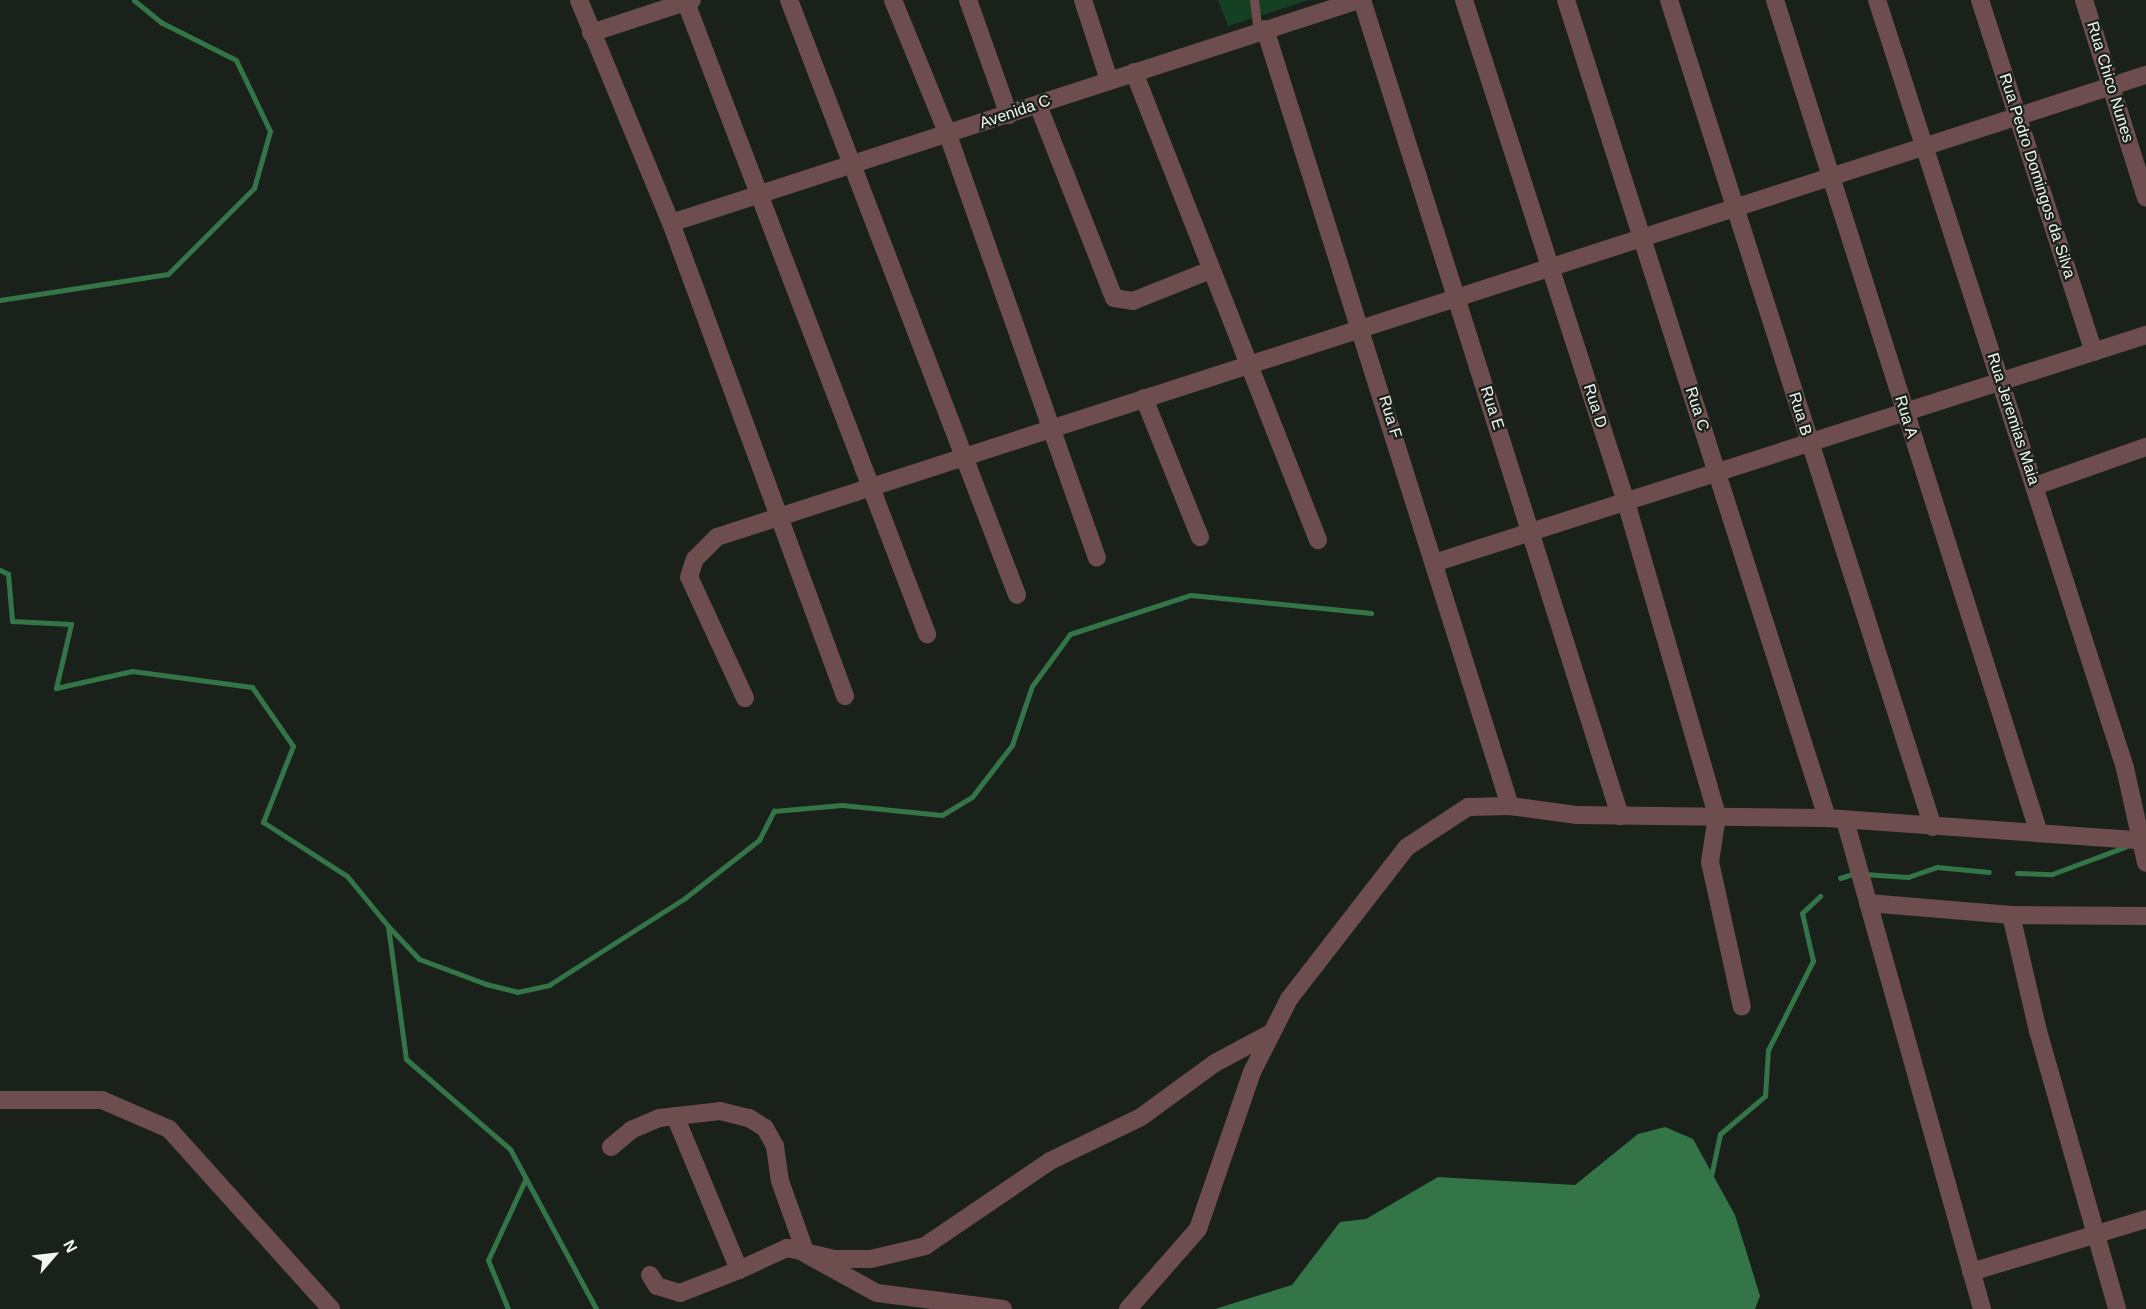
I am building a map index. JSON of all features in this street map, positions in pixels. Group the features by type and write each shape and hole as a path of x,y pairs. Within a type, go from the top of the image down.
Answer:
{"street":[{"path":"579,0 671,223 845,696"},
{"path":"789,0 1017,595"},
{"path":"892,0 948,135 1097,558"},
{"path":"968,0 1009,115"},
{"path":"1083,0 1109,80"},
{"name":"Avenida C","path":"671,223 853,167 1109,80 1360,0"},
{"name":"Rua E","path":"1360,0 1533,532 1620,816"},
{"name":"Rua D","path":"1464,0 1626,502 1717,816"},
{"name":"Rua C","path":"1566,0 1717,472 1836,819 1868,903 1982,1309"},
{"name":"Rua B","path":"1669,0 1933,827"},
{"name":"Rua A","path":"1775,0 2039,832"},
{"name":"Rua Jeremias Maia","path":"1877,0 2128,778 2144,840 2146,863"},
{"name":"Rua Pedro Domingos da Silva","path":"1980,0 2094,351"},
{"name":"Rua Chico Nunes","path":"2084,0 2146,198"},
{"path":"591,33 688,1 927,634"},
{"name":"Rua F","path":"1262,30 1364,330 1510,806"},
{"path":"1134,72 1208,271 1318,540"},
{"path":"745,698 689,577 695,559 717,537 1144,398 1456,301 2146,75"},
{"path":"1038,105 1114,298 1133,301 1208,271"},
{"path":"1434,563 2146,335"},
{"path":"1144,398 1200,537"},
{"path":"2035,486 2146,447"},
{"path":"1128,1309 1198,1229 1269,1034 1316,960 1407,847 1468,807 1510,806 1620,816 1836,819 2144,840"},
{"path":"1717,816 1710,862 1742,1007"},
{"path":"1868,903 2011,915 2146,916"},
{"path":"2011,915 2038,1032 2117,1309"},
{"path":"650,1275 657,1286 680,1293 787,1248 802,1249 835,1259 871,1259 925,1246 1050,1161 1141,1118 1215,1063 1269,1034"},
{"path":"0,1100 102,1100 169,1129 331,1309"},
{"path":"611,1147 641,1125 675,1116 734,1112 765,1128 775,1146 780,1181 802,1249 854,1284 897,1298 927,1304 1003,1309"},
{"path":"675,1116 739,1270"},
{"path":"1971,1272 2146,1219"}],"lane":[{"path":"1254,0 1262,30"}],"shaded area":[{"path":"1218,0 1309,0 1228,26"},
{"path":"1665,1127 1693,1139 1735,1215 1760,1296 1755,1309 1215,1309 1292,1285 1340,1222 1366,1219 1438,1177 1575,1185 1638,1134"}],"waterway":[{"path":"0,300 168,274 254,188 270,131 236,60 162,23 134,0"},
{"path":"0,570 8,574 12,621 71,624 56,688 132,671 252,687 293,746 263,822 347,876 388,926 406,1059 510,1149 596,1309"},
{"path":"388,926 419,959 486,984 517,992 549,985 685,898 759,840 774,811 842,805 942,815 972,797 1012,745 1032,686 1070,634 1191,595 1371,613"},
{"path":"2017,873 2052,874 2125,847"},
{"path":"1864,874 1908,877 1937,867 1989,872"},
{"path":"1840,878 1855,873"},
{"path":"1710,1181 1720,1134 1765,1096 1768,1050 1813,961 1802,913 1820,896"},
{"path":"508,1309 488,1260 526,1178"}]}
